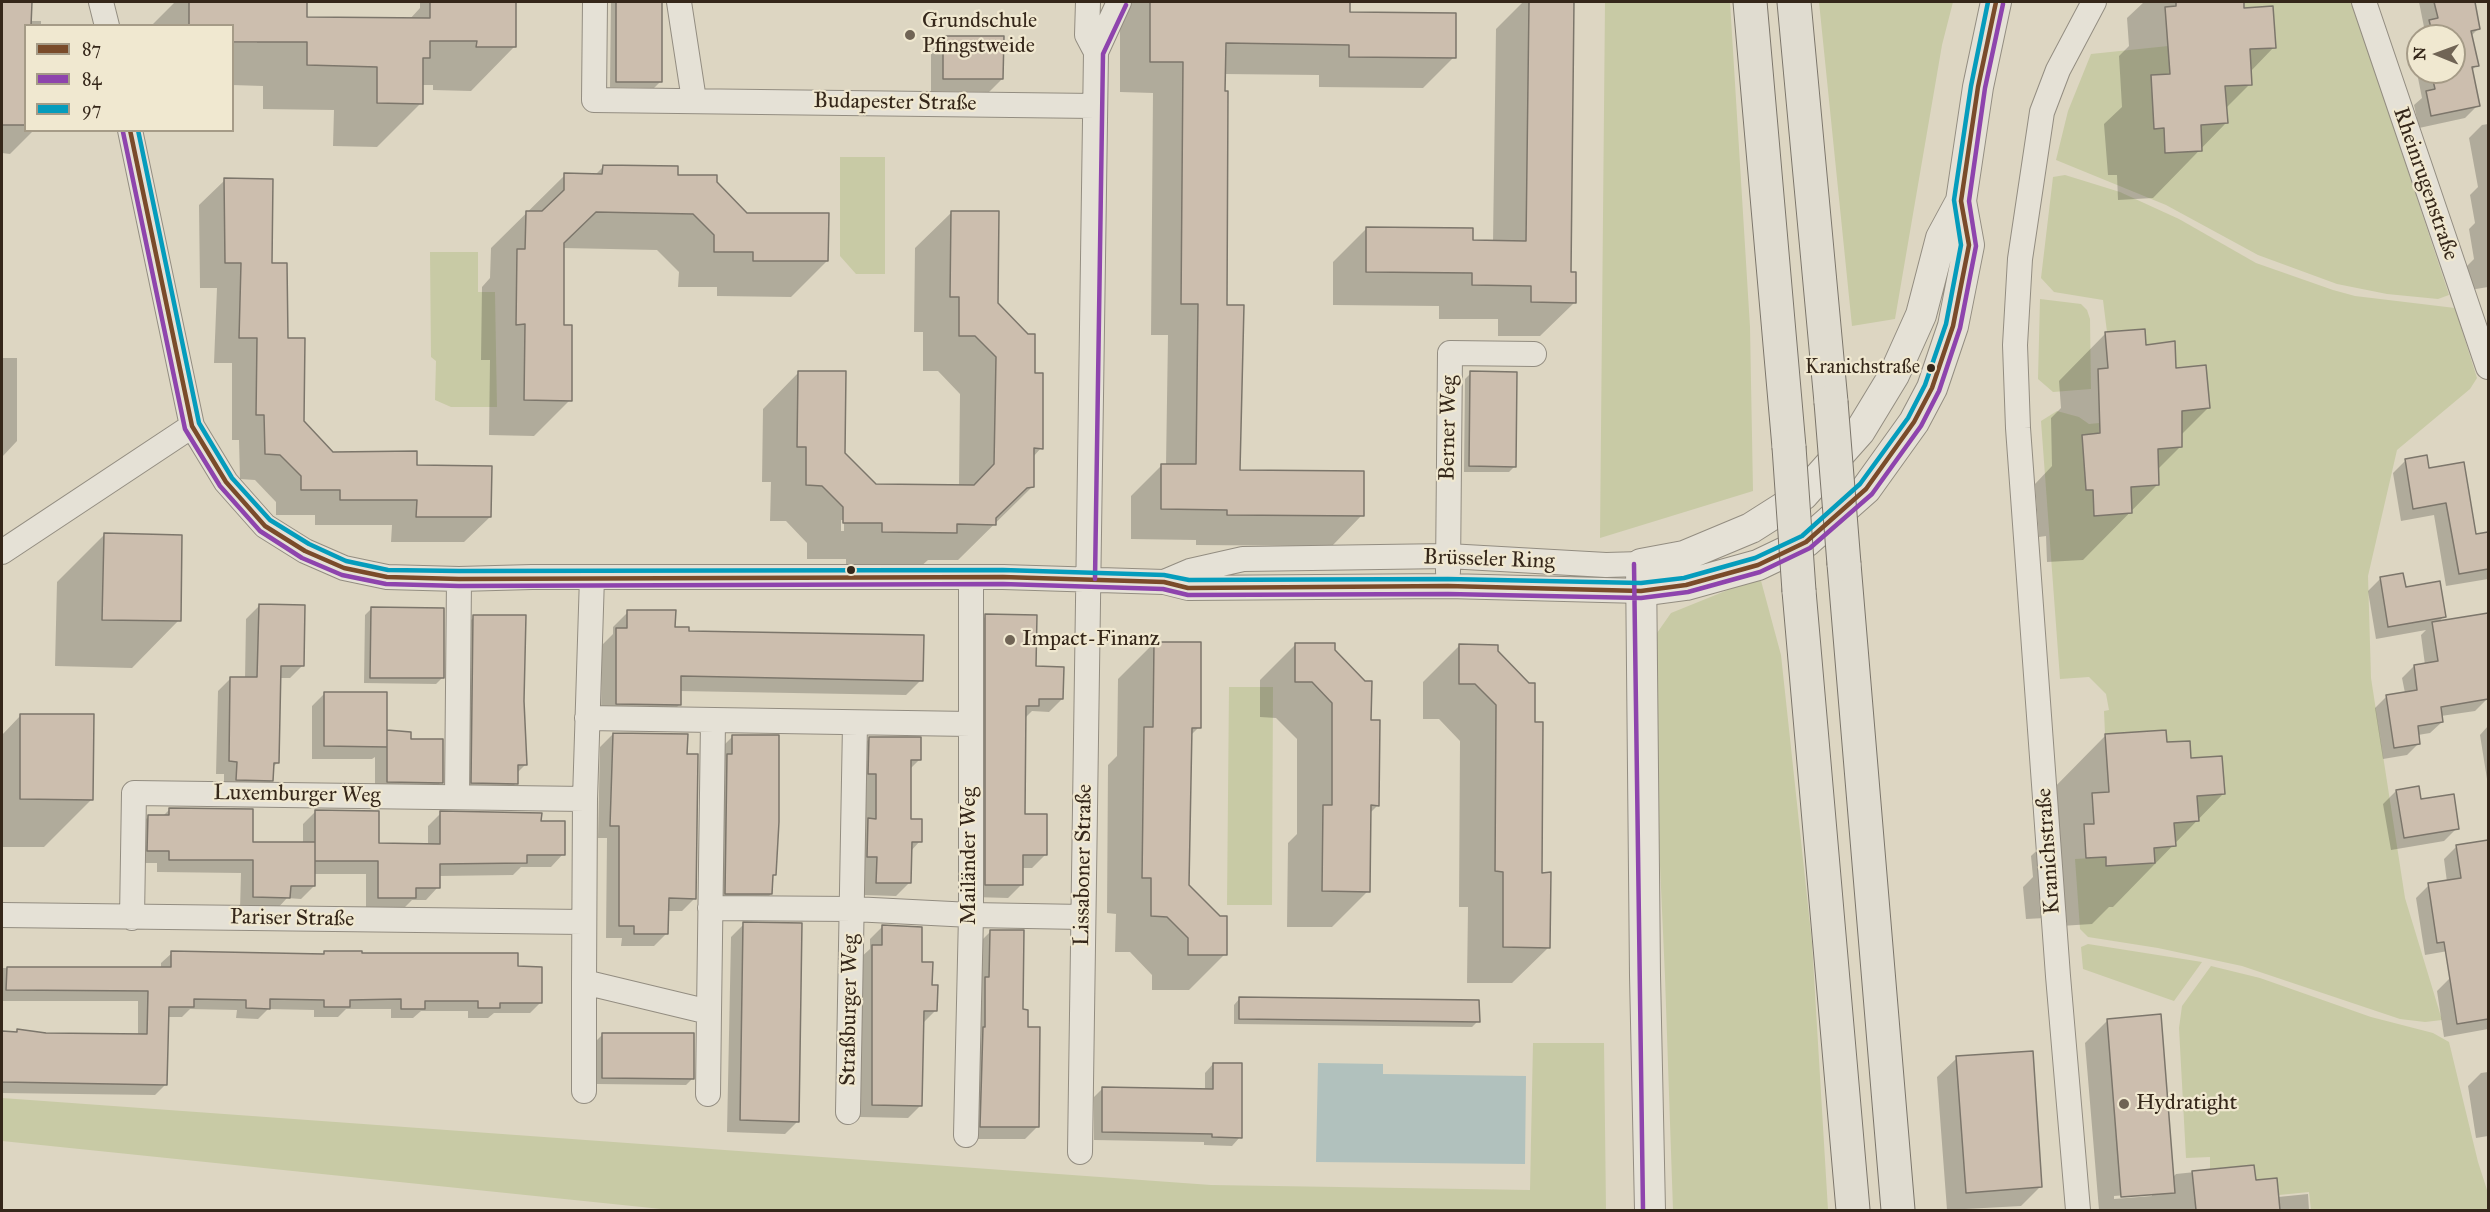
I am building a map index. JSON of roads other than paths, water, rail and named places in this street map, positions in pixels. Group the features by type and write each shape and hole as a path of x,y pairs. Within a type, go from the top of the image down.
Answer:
{"highway":[{"path":"1750,2 1853,1210"},
{"path":"1794,2 1831,402 1898,1210"}],"street":[{"path":"101,2 106,24"},
{"name":"Budapester Straße","path":"595,2 594,100 1095,106"},
{"path":"679,2 694,100"},
{"path":"1088,2 1087,35 1096,52"},
{"path":"1088,579 1096,52 1119,2"},
{"path":"1961,201 1978,87 1996,2"},
{"name":"Kranichstraße","path":"2078,1210 2055,939 2018,429 2015,345 2020,259 2042,112 2058,70 2094,2"},
{"name":"Rheinrugenstraße","path":"2364,2 2488,367"},
{"name":"Brüsseler Ring","path":"130,132 192,426 226,482 265,526 305,552 344,568 387,577 459,579 972,577 1164,582 1188,588 1448,586 1641,578 1686,585 1749,568 1806,542 1866,489 1914,422 1932,388 1953,326 1969,244 1961,201"},
{"name":"Brüsseler Ring","path":"1164,582 1190,572 1243,559 1448,556 1606,565 1641,578 1684,556 1750,528 1803,495 1860,432 1894,375 1921,315 1941,238 1961,201"},
{"name":"Berner Weg","path":"1448,586 1450,353 1534,354"},
{"path":"2,552 192,426"},
{"path":"584,1091 583,922 592,577"},
{"name":"Mailänder Weg","path":"966,1135 971,915 972,577"},
{"path":"1641,578 1650,1210"},
{"path":"457,797 459,579"},
{"name":"Lissaboner Straße","path":"1080,1152 1088,579"},
{"path":"587,718 855,724 970,724"},
{"path":"708,1094 713,721"},
{"name":"Straßburger Weg","path":"848,1112 855,724"},
{"name":"Luxemburger Weg","path":"132,918 134,793 585,799"},
{"name":"Straßburger Weg","path":"710,908 853,909 971,915 1083,917"},
{"name":"Pariser Straße","path":"2,915 583,922"},
{"path":"584,982 709,1012"}],"place":[{"name":"Grundschule Pfingstweide","path":"910,35"},
{"name":"Kranichstraße","path":"1931,368"},
{"name":"Impact-Finanz","path":"1010,640"},
{"name":"Hydratight","path":"2124,1104"}]}
